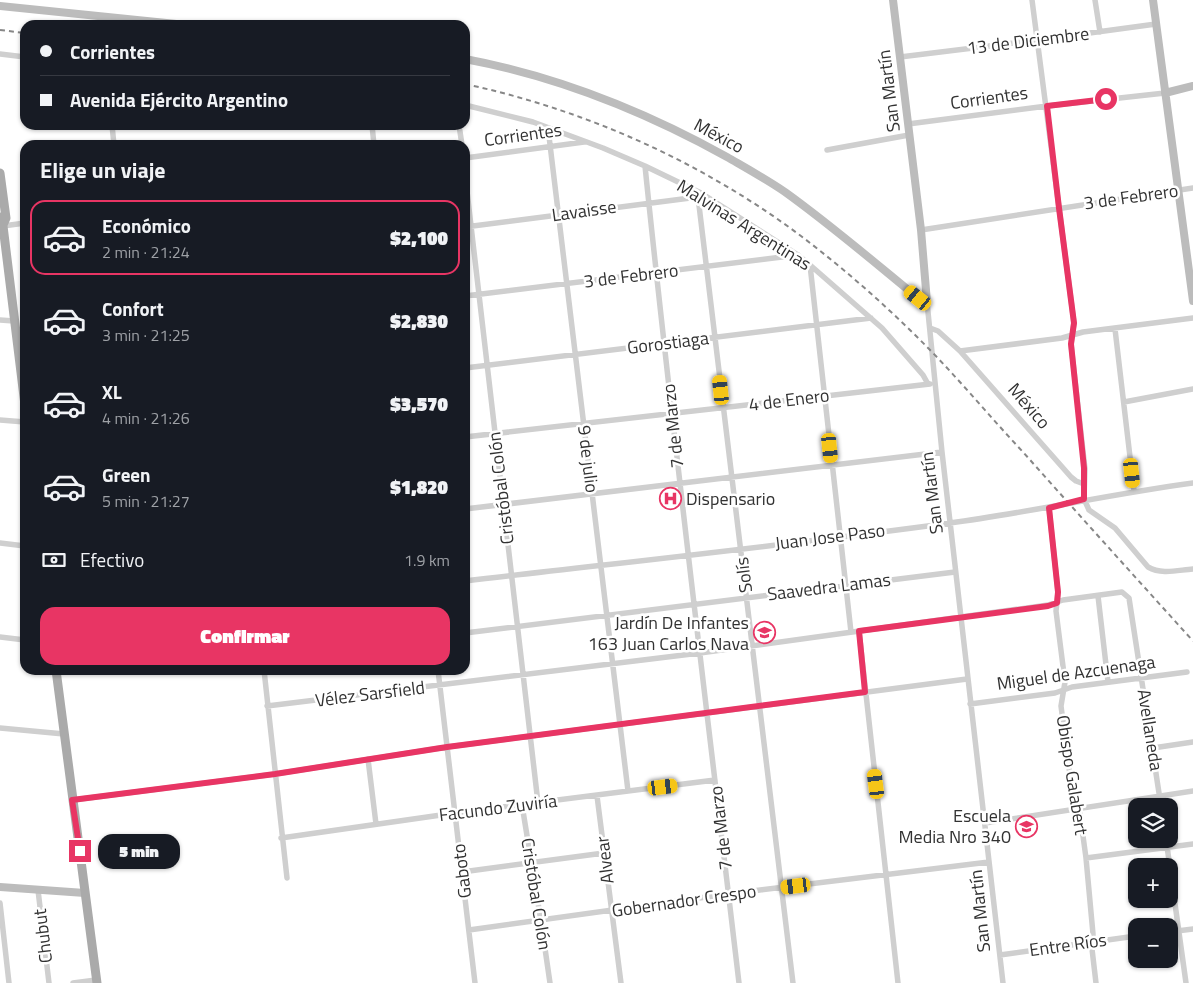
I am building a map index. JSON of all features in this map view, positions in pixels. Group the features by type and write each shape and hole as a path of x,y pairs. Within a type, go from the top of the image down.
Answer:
{"main road":[{"path":"0,173 6,218 2,221 20,367"},
{"path":"57,675 96,981"}],"street":[{"name":"San Martín","path":"893,0 921,230 930,328 932,384 942,452 1003,983"},
{"path":"1032,0 1074,323 1071,344 1084,468 1084,499 1089,510 1115,528 1148,567 1162,572 1193,569"},
{"path":"1095,0 1100,32"},
{"path":"1153,0 1193,301"},
{"path":"0,6 137,20"},
{"name":"13 de Diciembre","path":"900,57 1156,24"},
{"path":"0,54 20,56"},
{"name":"México","path":"470,60 485,62 558,83 625,107 691,137 784,191 823,220 918,298 927,302"},
{"name":"Corrientes","path":"908,124 1165,93 1193,86"},
{"name":"Malvinas Argentinas","path":"470,106 548,128 586,142 645,166 700,195 798,255 871,318 932,384"},
{"name":"9 de julio","path":"548,128 628,791"},
{"path":"827,150 909,135"},
{"name":"Corrientes","path":"470,157 586,142"},
{"name":"7 de Marzo","path":"645,166 738,983"},
{"name":"3 de Febrero","path":"921,230 1193,188"},
{"name":"Lavaisse","path":"470,226 700,195"},
{"name":"Solís","path":"700,195 723,408 793,983"},
{"path":"2,221 20,223"},
{"name":"Cristóbal Colón","path":"470,238 479,294 538,803"},
{"name":"3 de Febrero","path":"470,295 798,255"},
{"path":"810,265 851,632"},
{"name":"Gorostiaga","path":"470,368 871,318"},
{"path":"960,351 1062,338 1083,332 1193,318"},
{"path":"0,320 14,321"},
{"name":"México","path":"930,328 938,331 960,351 1071,477 1084,484"},
{"path":"1115,329 1134,491"},
{"name":"4 de Enero","path":"470,437 932,384"},
{"path":"1124,402 1193,389"},
{"path":"0,420 20,422"},
{"path":"470,508 942,452"},
{"name":"Juan Jose Paso","path":"470,580 950,523 1049,508 1084,499 1193,484"},
{"name":"Obispo Galabert","path":"1049,508 1065,682 1061,706 1073,798 1080,814 1086,858 1096,983"},
{"path":"0,543 20,545"},
{"name":"Saavedra Lamas","path":"470,632 955,572"},
{"name":"Vélez Sarsfield","path":"267,706 700,653 1048,606 1063,600 1122,592 1127,595"},
{"name":"Avellaneda","path":"1127,595 1160,796"},
{"path":"1098,596 1108,682"},
{"path":"859,631 898,983"},
{"path":"0,637 20,639"},
{"name":"Miguel de Azcuenaga","path":"970,704 1072,687 1187,672"},
{"path":"264,675 281,838 287,878"},
{"name":"Gaboto","path":"438,675 476,983"},
{"path":"72,800 275,774 447,747 967,679"},
{"path":"0,728 64,734"},
{"path":"1153,748 1193,742"},
{"path":"368,759 376,824"},
{"name":"Facundo Zuviría","path":"281,838 455,813 715,780"},
{"path":"985,823 1193,791"},
{"name":"Alvear","path":"597,796 622,983"},
{"name":"Cristóbal Colón","path":"522,805 542,921 550,983"},
{"path":"1178,846 1193,844"},
{"path":"1086,858 1167,848 1186,983"},
{"path":"462,872 604,853"},
{"name":"Gobernador Crespo","path":"469,930 728,894 989,862"},
{"path":"0,887 85,892"},
{"name":"Chubut","path":"38,890 49,983"},
{"path":"0,903 9,983"},
{"path":"1179,931 1193,929"},
{"name":"Entre Ríos","path":"1000,954 1128,937"},
{"path":"74,983 96,981"}],"railway":[{"path":"0,30 20,32"},
{"path":"470,85 555,108 641,142 683,162 724,185 763,209 801,236 868,291 931,351 1193,641"}],"place":[{"name":"Dispensario","path":"670,499"},
{"name":"Jardín De Infantes 163 Juan Carlos Nava","path":"765,633"},
{"name":"Escuela Media Nro 340","path":"1027,826"}],"route":[{"path":"80,851 72,800 275,774 447,747 865,692 859,631 1048,606 1057,603 1058,592 1049,508 1084,499 1084,468 1071,344 1074,323 1047,106 1106,99"}]}
